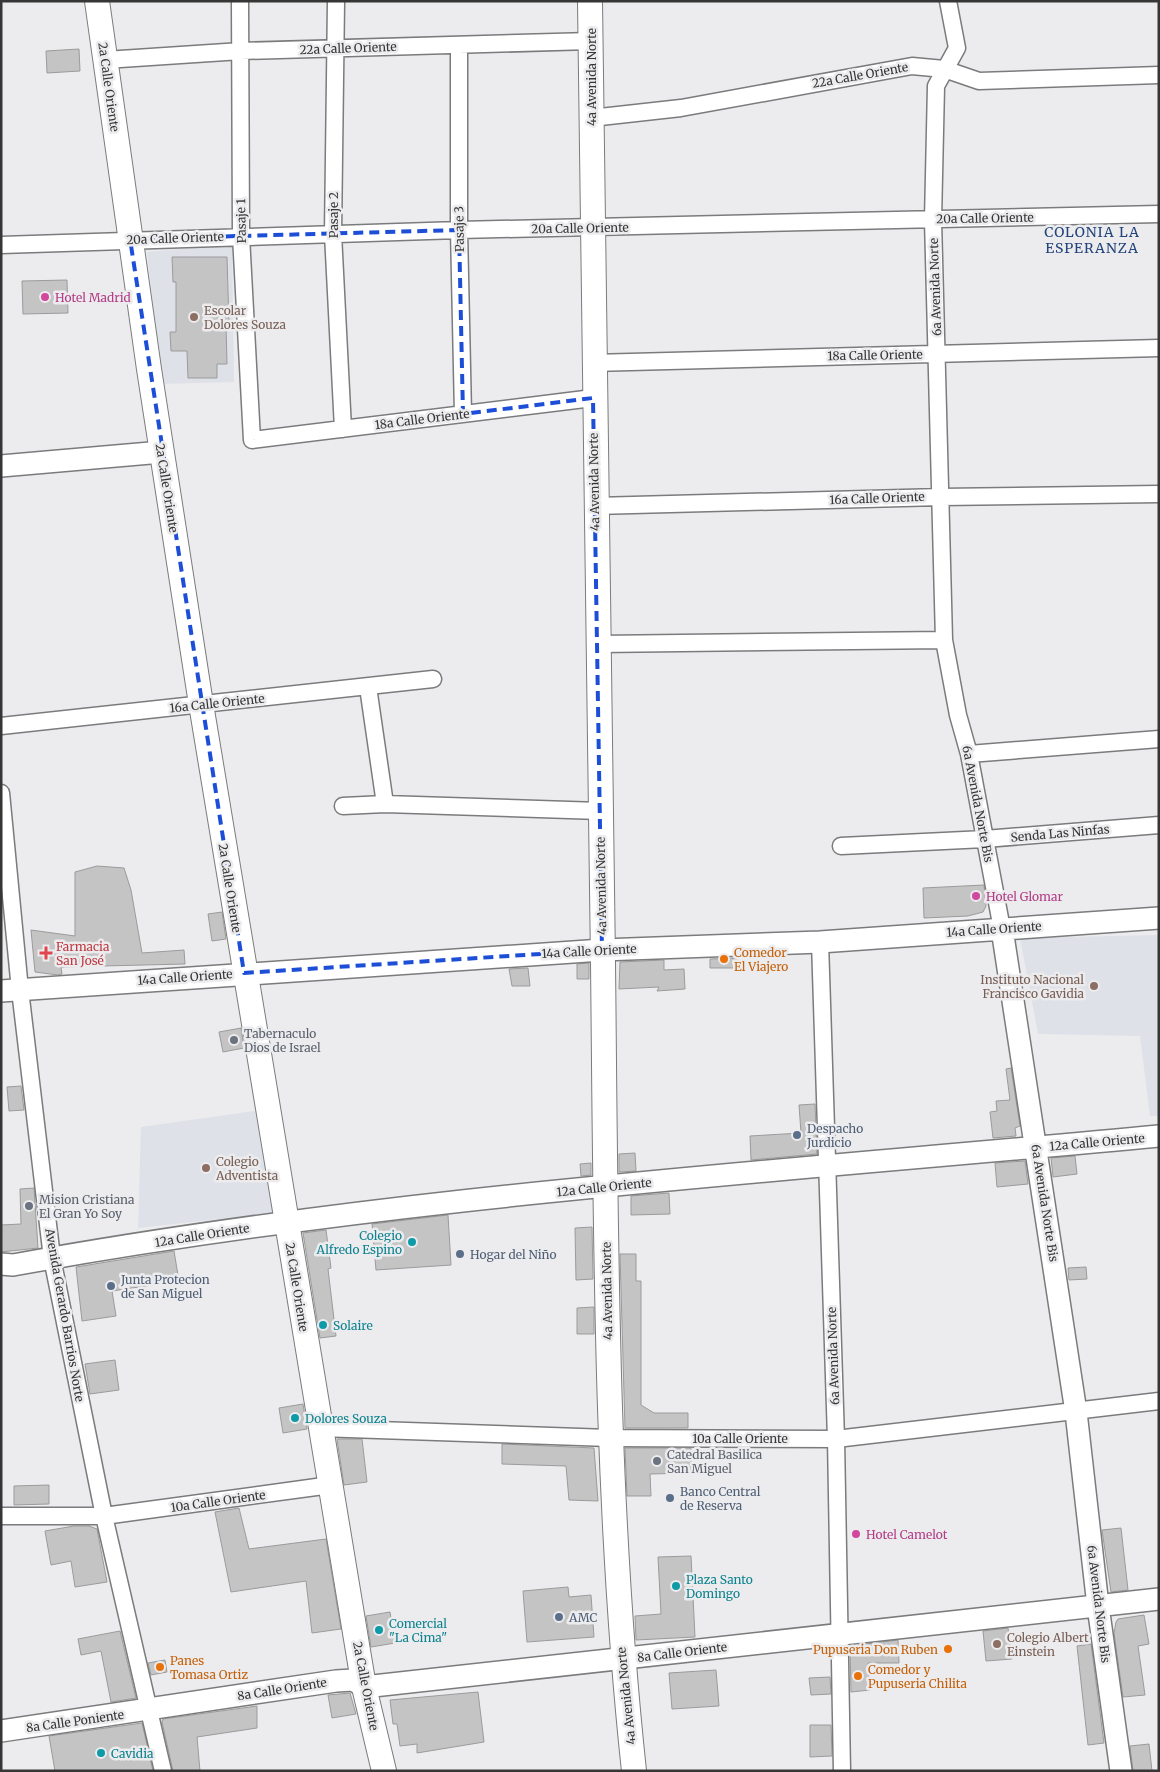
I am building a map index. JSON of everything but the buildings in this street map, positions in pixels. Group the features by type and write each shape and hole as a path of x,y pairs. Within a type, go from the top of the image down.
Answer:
{"main road":[{"name":"2a Calle Oriente","path":"97,1 149,369 244,973 364,1688 384,1771"},
{"name":"4a Avenida Norte","path":"590,1 592,362 598,644 609,1438 622,1659 634,1771"}],"street":[{"name":"Pasaje 1","path":"240,1 241,236 252,440"},
{"name":"Pasaje 2","path":"336,1 333,234 343,428"},
{"name":"6a Avenida Norte","path":"944,640 933,220 936,86 957,48 948,1"},
{"name":"22a Calle Oriente","path":"105,60 241,51 591,41"},
{"name":"Pasaje 3","path":"459,45 459,230 463,414"},
{"name":"22a Calle Oriente","path":"591,118 681,108 912,66 944,69 978,81 1159,75"},
{"name":"20a Calle Oriente","path":"1,245 459,230 1159,214"},
{"name":"18a Calle Oriente","path":"592,362 1159,348"},
{"name":"18a Calle Oriente","path":"252,440 593,398"},
{"path":"1,466 162,452"},
{"name":"16a Calle Oriente","path":"595,506 941,497 1159,494"},
{"path":"598,644 944,640"},
{"name":"6a Avenida Norte Bis","path":"944,640 958,715 969,754 1002,929 1076,1412 1098,1606 1121,1771"},
{"name":"16a Calle Oriente","path":"1,726 433,679"},
{"path":"368,687 384,804"},
{"path":"969,754 1159,739"},
{"name":"Avenida Gerardo Barrios Norte","path":"1,793 11,990 52,1258 104,1516 163,1771"},
{"path":"344,806 384,804 600,807"},
{"name":"Senda Las Ninfas","path":"840,846 985,840 1159,825"},
{"name":"14a Calle Oriente","path":"11,990 602,950 820,942 1159,918"},
{"name":"6a Avenida Norte","path":"820,942 836,1439 838,1634 842,1771"},
{"name":"12a Calle Oriente","path":"1,1264 13,1265 287,1222 606,1186 1159,1136"},
{"name":"10a Calle Oriente","path":"319,1428 609,1438 836,1439 1159,1401"},
{"name":"10a Calle Oriente","path":"1,1516 104,1516 331,1485"},
{"name":"8a Calle Oriente","path":"149,1711 336,1681 353,1680 364,1688 1159,1599"},
{"name":"8a Calle Poniente","path":"1,1731 149,1711"}],"highlighted area":[{"path":"459,230 463,414 593,398 602,950 244,973 130,239"}],"shaded area":[{"name":"Escolar Dolores Souza","path":"232,244 234,382 161,384 147,252"},
{"name":"Instituto Nacional Francisco Gavidia","path":"1159,935 1159,1116 1150,1116 1140,1036 1038,1034 1020,938"},
{"name":"Colegio Adventista","path":"261,1110 280,1208 273,1213 138,1228 141,1127"}],"place":[{"name":"Hotel Madrid","path":"45,297"},
{"name":"Escolar Dolores Souza","path":"194,317"},
{"name":"Hotel Glomar","path":"976,896"},
{"name":"Farmacia San José","path":"46,953"},
{"name":"Comedor El Viajero","path":"724,959"},
{"name":"Instituto Nacional Francisco Gavidia","path":"1094,986"},
{"name":"Tabernaculo Dios de Israel","path":"234,1040"},
{"name":"Despacho Jurdicio","path":"797,1135"},
{"name":"Colegio Adventista","path":"206,1168"},
{"name":"Mision Cristiana El Gran Yo Soy","path":"29,1206"},
{"name":"Colegio Alfredo Espino","path":"412,1242"},
{"name":"Hogar del Niño","path":"460,1254"},
{"name":"Junta Protecion de San Miguel","path":"111,1286"},
{"name":"Solaire","path":"323,1325"},
{"name":"Dolores Souza","path":"295,1418"},
{"name":"Catedral Basilica San Miguel","path":"657,1461"},
{"name":"Banco Central de Reserva","path":"670,1498"},
{"name":"Hotel Camelot","path":"856,1534"},
{"name":"Plaza Santo Domingo","path":"676,1586"},
{"name":"AMC","path":"559,1617"},
{"name":"Comercial \"La Cima\"","path":"379,1630"},
{"name":"Colegio Albert Einstein","path":"997,1644"},
{"name":"Pupuseria Don Ruben","path":"948,1649"},
{"name":"Panes Tomasa Ortiz","path":"160,1667"},
{"name":"Comedor y Pupuseria Chilita","path":"858,1676"},
{"name":"Cavidia","path":"101,1753"}],"district":[{"name":"COLONIA LA ESPERANZA","path":"1092,240"}]}
